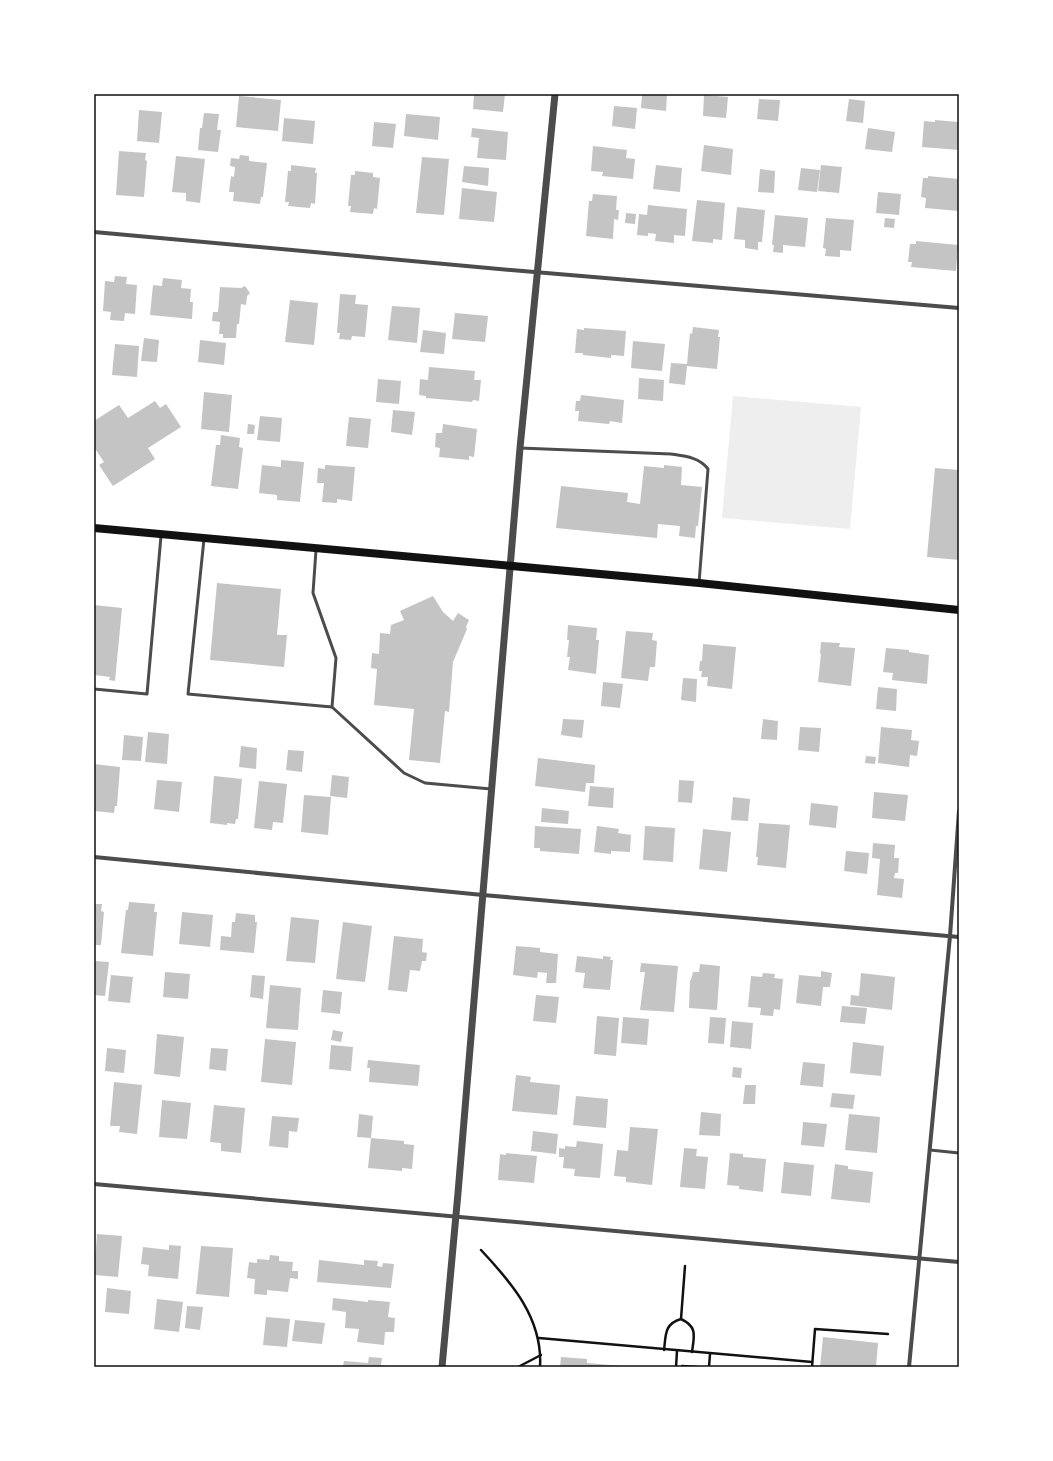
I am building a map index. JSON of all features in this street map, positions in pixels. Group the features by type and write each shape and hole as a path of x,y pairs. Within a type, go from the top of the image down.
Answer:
{"main road":[{"path":"94,528 699,583 959,610"}],"street":[{"path":"442,1367 520,448 556,94"},
{"path":"94,232 959,308"},
{"path":"909,1367 950,936 959,811"},
{"path":"94,857 483,895 959,937"},
{"path":"94,1184 959,1262"}],"lane":[{"path":"520,448 671,454 692,458 704,463 708,469 699,583"},
{"path":"94,689 147,694 161,534"},
{"path":"204,538 188,694 332,707 404,773 425,783 491,789"},
{"path":"316,548 313,593 336,658 332,707"},
{"path":"930,1150 959,1153"}],"path":[{"path":"481,1250 513,1286 528,1309 538,1338 541,1355 540,1367"},
{"path":"681,1319 685,1266"},
{"path":"664,1350 668,1326 681,1319"},
{"path":"681,1319 691,1326 693,1330 692,1352"},
{"path":"812,1367 815,1329 888,1334"},
{"path":"538,1338 812,1362"},
{"path":"676,1367 677,1351"},
{"path":"708,1367 710,1354"},
{"path":"518,1367 541,1355"},
{"path":"682,1367 697,1367"}],"shaded area":[{"path":"733,396 861,407 850,529 722,518"}],"building":[{"path":"474,94 505,94 503,112 473,109"},
{"path":"642,94 667,94 666,111 641,108"},
{"path":"704,95 728,97 726,118 703,116"},
{"path":"239,96 281,100 278,131 236,127"},
{"path":"759,99 780,100 778,121 757,119"},
{"path":"849,99 865,101 863,123 846,121"},
{"path":"614,106 637,108 635,129 612,126"},
{"path":"139,110 162,112 159,143 137,141"},
{"path":"204,113 219,114 217,130 221,130 218,152 198,150 200,128 202,128"},
{"path":"406,114 440,117 438,140 404,136"},
{"path":"284,118 315,121 313,144 282,141"},
{"path":"935,120 959,122 959,150 922,147 924,121 935,122"},
{"path":"374,122 396,124 393,148 372,146"},
{"path":"472,128 508,132 506,160 477,158 479,138 471,137"},
{"path":"868,128 895,132 892,152 865,149"},
{"path":"704,145 733,149 731,175 701,171"},
{"path":"593,146 627,150 626,158 635,159 633,179 602,176 603,172 591,171"},
{"path":"119,151 146,153 145,160 147,161 144,197 116,195"},
{"path":"240,155 249,156 249,161 267,163 263,197 261,197 260,204 233,201 234,192 229,192 231,176 234,177 235,167 230,166 231,158 239,159"},
{"path":"176,156 205,159 200,203 186,201 186,193 172,192"},
{"path":"422,157 449,159 444,215 416,213"},
{"path":"291,165 316,168 315,204 311,203 310,208 288,206 289,202 285,202 288,171 291,171"},
{"path":"656,165 682,168 680,192 653,189"},
{"path":"821,165 842,167 839,193 818,191"},
{"path":"464,166 489,168 488,186 462,182"},
{"path":"801,168 820,170 817,192 798,190"},
{"path":"760,169 775,171 774,193 758,192"},
{"path":"355,171 373,173 373,177 380,178 377,209 374,208 373,214 350,212 351,206 348,206 351,175 355,175"},
{"path":"928,176 959,179 959,211 925,208 926,198 921,197 923,178 928,178"},
{"path":"462,188 497,192 494,222 459,219"},
{"path":"878,192 901,194 899,215 876,213"},
{"path":"593,194 617,196 616,210 619,210 618,220 614,219 613,239 586,236 589,201 592,201"},
{"path":"697,200 725,203 722,240 713,239 713,243 692,241"},
{"path":"648,205 687,209 685,236 674,235 674,243 655,241 656,234 648,233 648,236 637,235 639,214 647,215"},
{"path":"737,207 765,210 762,242 758,242 758,250 745,248 745,240 734,239"},
{"path":"626,213 636,214 635,224 625,223"},
{"path":"775,215 808,218 805,247 783,245 783,253 773,252 774,245 772,245"},
{"path":"826,218 854,220 851,251 840,250 840,257 825,256 826,249 823,248"},
{"path":"885,218 895,219 894,228 884,227"},
{"path":"916,241 958,245 956,271 911,267 912,262 908,262 910,244 916,244"},
{"path":"115,276 127,277 126,284 137,285 135,314 125,313 124,321 110,320 111,312 103,311 105,281 114,282"},
{"path":"163,278 182,280 181,288 191,289 190,302 193,302 192,319 150,315 153,285 162,286"},
{"path":"245,286 250,293 247,296 246,305 241,304 236,338 223,338 223,334 219,334 220,322 212,321 213,312 218,312 220,287 241,288"},
{"path":"340,294 356,295 355,304 368,305 365,337 352,336 351,340 339,339 340,333 337,333"},
{"path":"290,300 318,303 314,345 285,342"},
{"path":"392,306 420,308 417,343 388,340"},
{"path":"455,313 488,316 485,342 452,339"},
{"path":"693,327 719,330 718,337 720,337 717,369 687,366 685,385 669,383 671,363 687,364 690,333 692,334"},
{"path":"584,328 626,331 624,356 611,355 611,358 575,353 577,329 584,330"},
{"path":"423,330 446,333 444,354 420,352"},
{"path":"144,338 159,340 157,362 141,361"},
{"path":"200,340 226,343 224,365 198,362"},
{"path":"633,341 665,344 662,371 631,368"},
{"path":"115,344 139,346 137,377 112,375"},
{"path":"429,367 475,371 474,380 481,380 479,401 473,400 472,402 426,398 426,396 419,395 420,379 428,380"},
{"path":"639,378 664,380 663,401 638,399"},
{"path":"378,379 401,381 399,404 376,402"},
{"path":"204,392 232,395 229,432 201,429"},
{"path":"581,395 624,400 622,423 610,421 609,424 578,421 579,411 575,411 576,401 580,401"},
{"path":"155,401 160,408 166,404 181,427 148,448 155,459 113,486 99,465 104,462 94,447 94,421 119,405 128,418"},
{"path":"393,410 415,412 412,435 391,432"},
{"path":"260,416 282,418 280,442 257,440"},
{"path":"349,417 371,419 368,448 346,446"},
{"path":"248,424 255,425 254,434 247,434"},
{"path":"443,424 477,429 474,457 469,456 469,460 439,457 440,448 435,447 436,433 442,433"},
{"path":"221,435 240,438 239,447 243,448 238,489 211,486 216,445 220,445"},
{"path":"281,460 304,462 300,502 277,500 277,495 259,493 262,465 281,467"},
{"path":"325,465 355,467 352,501 337,499 337,503 322,502 324,483 317,483 318,468 325,469"},
{"path":"664,465 682,467 681,485 702,487 698,526 696,526 695,538 679,536 680,526 658,524 657,538 556,528 561,486 628,493 627,502 640,504 644,466 664,468"},
{"path":"935,468 959,470 959,560 927,557"},
{"path":"217,583 281,589 277,635 287,635 284,667 210,660"},
{"path":"433,596 443,612 453,621 458,613 469,620 466,627 467,629 453,662 449,712 445,711 440,763 409,760 414,709 374,705 377,669 371,668 372,653 379,654 380,633 390,634 391,625 404,620 400,611"},
{"path":"94,605 122,608 115,681 109,680 110,677 94,675"},
{"path":"568,625 597,628 596,640 599,640 596,674 568,670 570,657 567,657 569,640 567,640"},
{"path":"626,631 653,633 652,640 657,641 655,667 650,667 648,681 621,678"},
{"path":"821,642 840,643 839,647 855,648 851,686 818,682"},
{"path":"703,644 736,647 732,689 707,686 708,677 701,677 702,671 699,671 700,661 702,661"},
{"path":"886,648 909,650 909,652 929,655 927,684 892,680 893,673 883,672"},
{"path":"683,678 697,679 696,702 681,700"},
{"path":"603,682 623,684 620,708 601,706"},
{"path":"878,687 897,689 896,711 876,709"},
{"path":"563,719 584,720 582,738 561,735"},
{"path":"763,719 778,721 777,740 761,739"},
{"path":"800,727 821,728 819,752 798,750"},
{"path":"881,727 912,730 911,740 919,741 917,756 910,755 909,767 878,763"},
{"path":"148,732 169,734 167,764 145,762"},
{"path":"124,735 143,737 141,761 122,760"},
{"path":"241,746 257,748 256,769 239,767"},
{"path":"288,750 304,751 302,772 286,770"},
{"path":"866,756 876,757 875,764 865,763"},
{"path":"538,758 595,765 594,783 586,783 585,792 535,786"},
{"path":"94,764 120,767 117,806 115,806 114,813 94,811"},
{"path":"332,775 349,777 347,798 330,796"},
{"path":"214,776 242,779 238,819 236,819 235,824 227,823 227,825 210,823"},
{"path":"157,780 182,782 179,812 154,809"},
{"path":"679,780 694,781 692,803 678,802"},
{"path":"259,781 287,784 283,823 273,822 272,830 254,828"},
{"path":"590,786 614,788 613,808 588,806"},
{"path":"874,792 908,795 905,821 872,818"},
{"path":"304,795 331,797 328,835 301,832"},
{"path":"733,797 750,799 748,821 731,820"},
{"path":"811,803 838,806 836,828 809,825"},
{"path":"542,808 569,811 568,824 541,822"},
{"path":"759,823 790,825 786,868 757,865 758,857 756,857"},
{"path":"535,826 581,829 579,854 540,851 540,848 534,848"},
{"path":"597,826 619,829 618,833 631,835 630,852 611,851 611,854 594,852"},
{"path":"645,826 675,828 673,862 643,860"},
{"path":"703,829 731,832 727,872 699,869"},
{"path":"873,843 895,845 894,858 899,858 898,873 895,873 894,878 904,879 902,898 877,895 880,859 872,858"},
{"path":"846,851 869,853 867,874 844,871"},
{"path":"129,902 155,904 154,912 157,912 153,956 121,953 126,910 128,910"},
{"path":"94,904 102,904 101,911 104,912 101,945 94,945"},
{"path":"182,912 213,915 210,947 179,944"},
{"path":"236,913 255,915 255,922 257,922 254,953 220,950 221,936 231,937 232,922 235,922"},
{"path":"291,917 319,920 315,963 286,961"},
{"path":"343,922 372,926 365,982 336,979"},
{"path":"394,936 423,939 422,952 427,953 426,961 422,961 420,971 410,970 407,992 388,990"},
{"path":"516,946 540,948 540,952 558,954 556,983 546,983 547,973 538,972 537,978 513,975"},
{"path":"577,956 603,959 603,956 611,957 610,960 613,960 610,990 583,988 585,973 575,972"},
{"path":"94,961 109,962 105,996 94,995"},
{"path":"641,963 678,966 674,1012 640,1010 645,972 640,972"},
{"path":"700,964 720,966 717,1010 689,1008 690,980 693,972 699,972"},
{"path":"821,971 832,973 830,987 823,987 821,1006 796,1003 799,975 821,977"},
{"path":"165,972 190,974 188,999 163,997"},
{"path":"763,973 775,974 774,978 783,979 780,1010 774,1009 773,1016 760,1015 761,1008 748,1007 751,976 762,977"},
{"path":"861,973 895,977 892,1010 850,1005 851,995 859,996"},
{"path":"111,975 133,977 130,1003 108,1001"},
{"path":"252,975 265,976 263,999 250,997"},
{"path":"270,985 301,988 298,1030 266,1028"},
{"path":"323,990 342,992 340,1014 321,1012"},
{"path":"536,995 559,997 556,1023 533,1021"},
{"path":"842,1006 867,1008 865,1024 840,1022"},
{"path":"597,1016 619,1018 616,1056 594,1054"},
{"path":"623,1017 649,1019 647,1045 621,1043"},
{"path":"710,1017 726,1018 724,1044 708,1043"},
{"path":"732,1021 753,1023 751,1049 730,1047"},
{"path":"333,1030 343,1032 341,1042 331,1040"},
{"path":"157,1034 184,1037 180,1077 154,1074"},
{"path":"265,1039 296,1042 292,1085 261,1082"},
{"path":"853,1042 884,1046 881,1076 850,1073"},
{"path":"331,1045 353,1047 351,1071 329,1069"},
{"path":"107,1048 126,1050 124,1073 105,1071"},
{"path":"211,1048 228,1049 226,1071 209,1069"},
{"path":"368,1060 420,1065 418,1086 369,1082 370,1068 367,1068"},
{"path":"803,1062 825,1064 823,1087 800,1085"},
{"path":"733,1067 742,1068 741,1078 732,1077"},
{"path":"516,1075 531,1077 530,1082 560,1085 557,1115 512,1111"},
{"path":"114,1082 142,1085 137,1134 119,1132 120,1126 110,1126"},
{"path":"745,1085 756,1085 755,1104 743,1104"},
{"path":"832,1093 855,1095 853,1109 830,1107"},
{"path":"576,1096 608,1099 606,1128 573,1125"},
{"path":"162,1100 191,1103 187,1139 159,1137"},
{"path":"214,1105 245,1108 241,1153 221,1151 221,1143 210,1142"},
{"path":"701,1112 721,1114 720,1136 699,1135"},
{"path":"359,1114 373,1116 371,1138 357,1137"},
{"path":"849,1114 880,1117 877,1153 845,1150"},
{"path":"272,1116 299,1118 297,1132 289,1131 288,1148 269,1146"},
{"path":"803,1122 827,1124 824,1147 801,1145"},
{"path":"630,1127 658,1129 652,1185 626,1182 626,1177 614,1176 617,1150 628,1151"},
{"path":"533,1131 558,1134 556,1154 531,1151"},
{"path":"371,1138 404,1141 404,1144 414,1145 412,1169 402,1168 402,1171 368,1168"},
{"path":"577,1141 603,1144 600,1178 574,1176 575,1169 563,1168 564,1157 559,1157 559,1148 565,1149 565,1146 576,1147"},
{"path":"684,1148 697,1149 696,1156 708,1157 705,1189 680,1187"},
{"path":"506,1153 537,1156 534,1183 498,1180 500,1154 506,1155"},
{"path":"730,1153 743,1154 743,1157 766,1159 763,1192 739,1189 739,1186 727,1185"},
{"path":"784,1162 814,1165 811,1196 781,1193"},
{"path":"835,1164 848,1166 848,1169 873,1172 870,1203 831,1199"},
{"path":"97,1234 122,1236 118,1277 94,1275"},
{"path":"169,1245 181,1246 178,1279 148,1276 149,1265 141,1264 143,1247 169,1250"},
{"path":"201,1246 233,1248 229,1297 196,1294"},
{"path":"270,1255 279,1256 279,1261 293,1262 292,1271 298,1271 298,1279 290,1278 288,1292 267,1290 267,1295 254,1294 255,1279 247,1278 249,1262 257,1263 257,1259 269,1260"},
{"path":"319,1260 364,1265 364,1260 378,1261 377,1266 382,1267 383,1263 394,1264 391,1288 317,1282"},
{"path":"107,1288 131,1291 129,1314 105,1312"},
{"path":"333,1298 368,1302 368,1300 390,1302 388,1317 395,1318 394,1332 385,1332 384,1345 357,1342 359,1329 345,1328 346,1312 332,1310"},
{"path":"157,1299 183,1302 179,1332 154,1329"},
{"path":"187,1306 203,1307 200,1330 185,1328"},
{"path":"266,1317 290,1319 287,1347 263,1345"},
{"path":"295,1320 325,1323 322,1344 292,1341"},
{"path":"823,1337 878,1343 876,1367 820,1367"},
{"path":"369,1357 382,1358 381,1365 389,1366 343,1367 344,1361 368,1363"},
{"path":"561,1357 587,1359 587,1363 623,1367 560,1367"}]}
